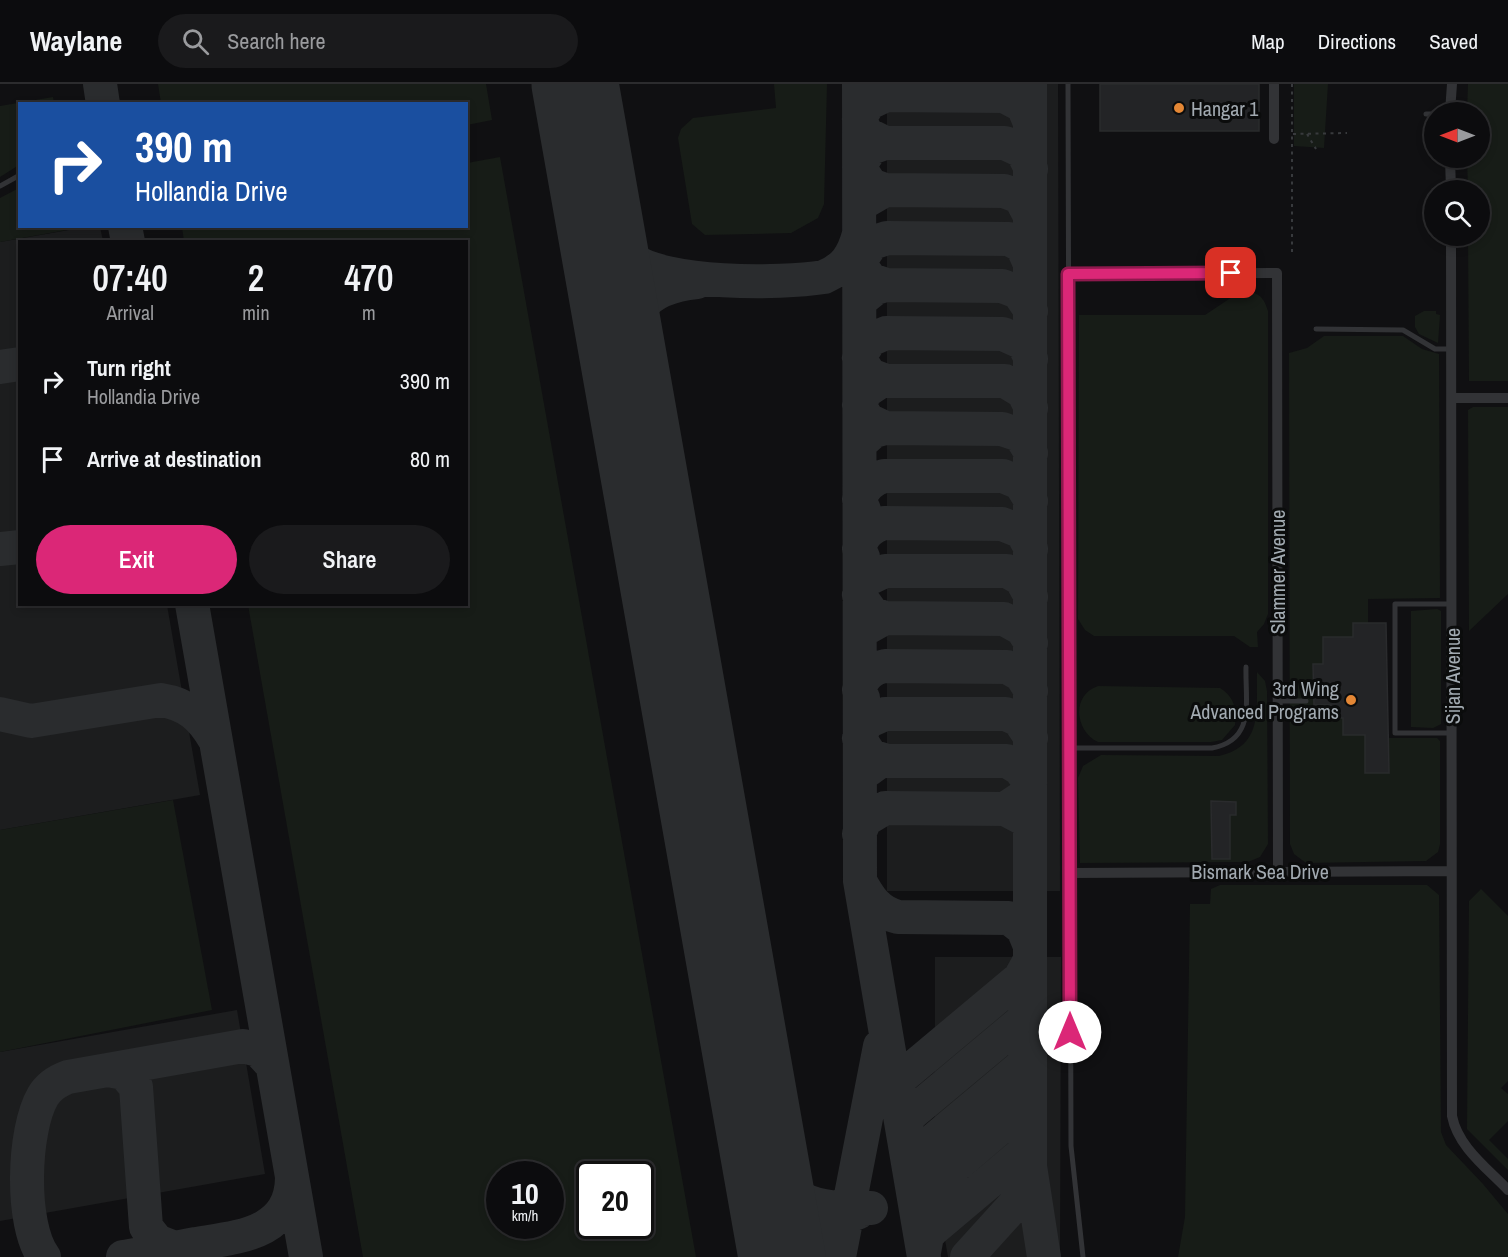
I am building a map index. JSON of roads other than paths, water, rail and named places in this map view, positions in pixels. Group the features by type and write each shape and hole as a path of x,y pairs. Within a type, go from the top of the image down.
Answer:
{"street":[{"path":"1274,84 1274,139"},
{"path":"1451,102 1452,84"},
{"name":"Sijan Avenue","path":"1451,246 1452,1116 1455,1132 1462,1143 1508,1190"},
{"name":"Slammer Avenue","path":"1068,274 1277,273 1278,871"},
{"path":"1452,398 1508,398"},
{"name":"Bismark Sea Drive","path":"1069,873 1451,871"}],"lane":[{"path":"1068,84 1068,748 1071,1146 1083,1257"},
{"path":"0,186 18,176"},
{"path":"1316,329 1403,330 1435,349 1452,349"},
{"path":"1452,604 1395,604 1395,733 1452,733"},
{"path":"1068,748 1212,748 1227,746 1238,737 1245,720 1246,667"},
{"path":"1277,701 1306,701"}],"place":[{"name":"Hangar 1","path":"1179,108"},
{"name":"3rd Wing Advanced Programs","path":"1351,700"}]}
